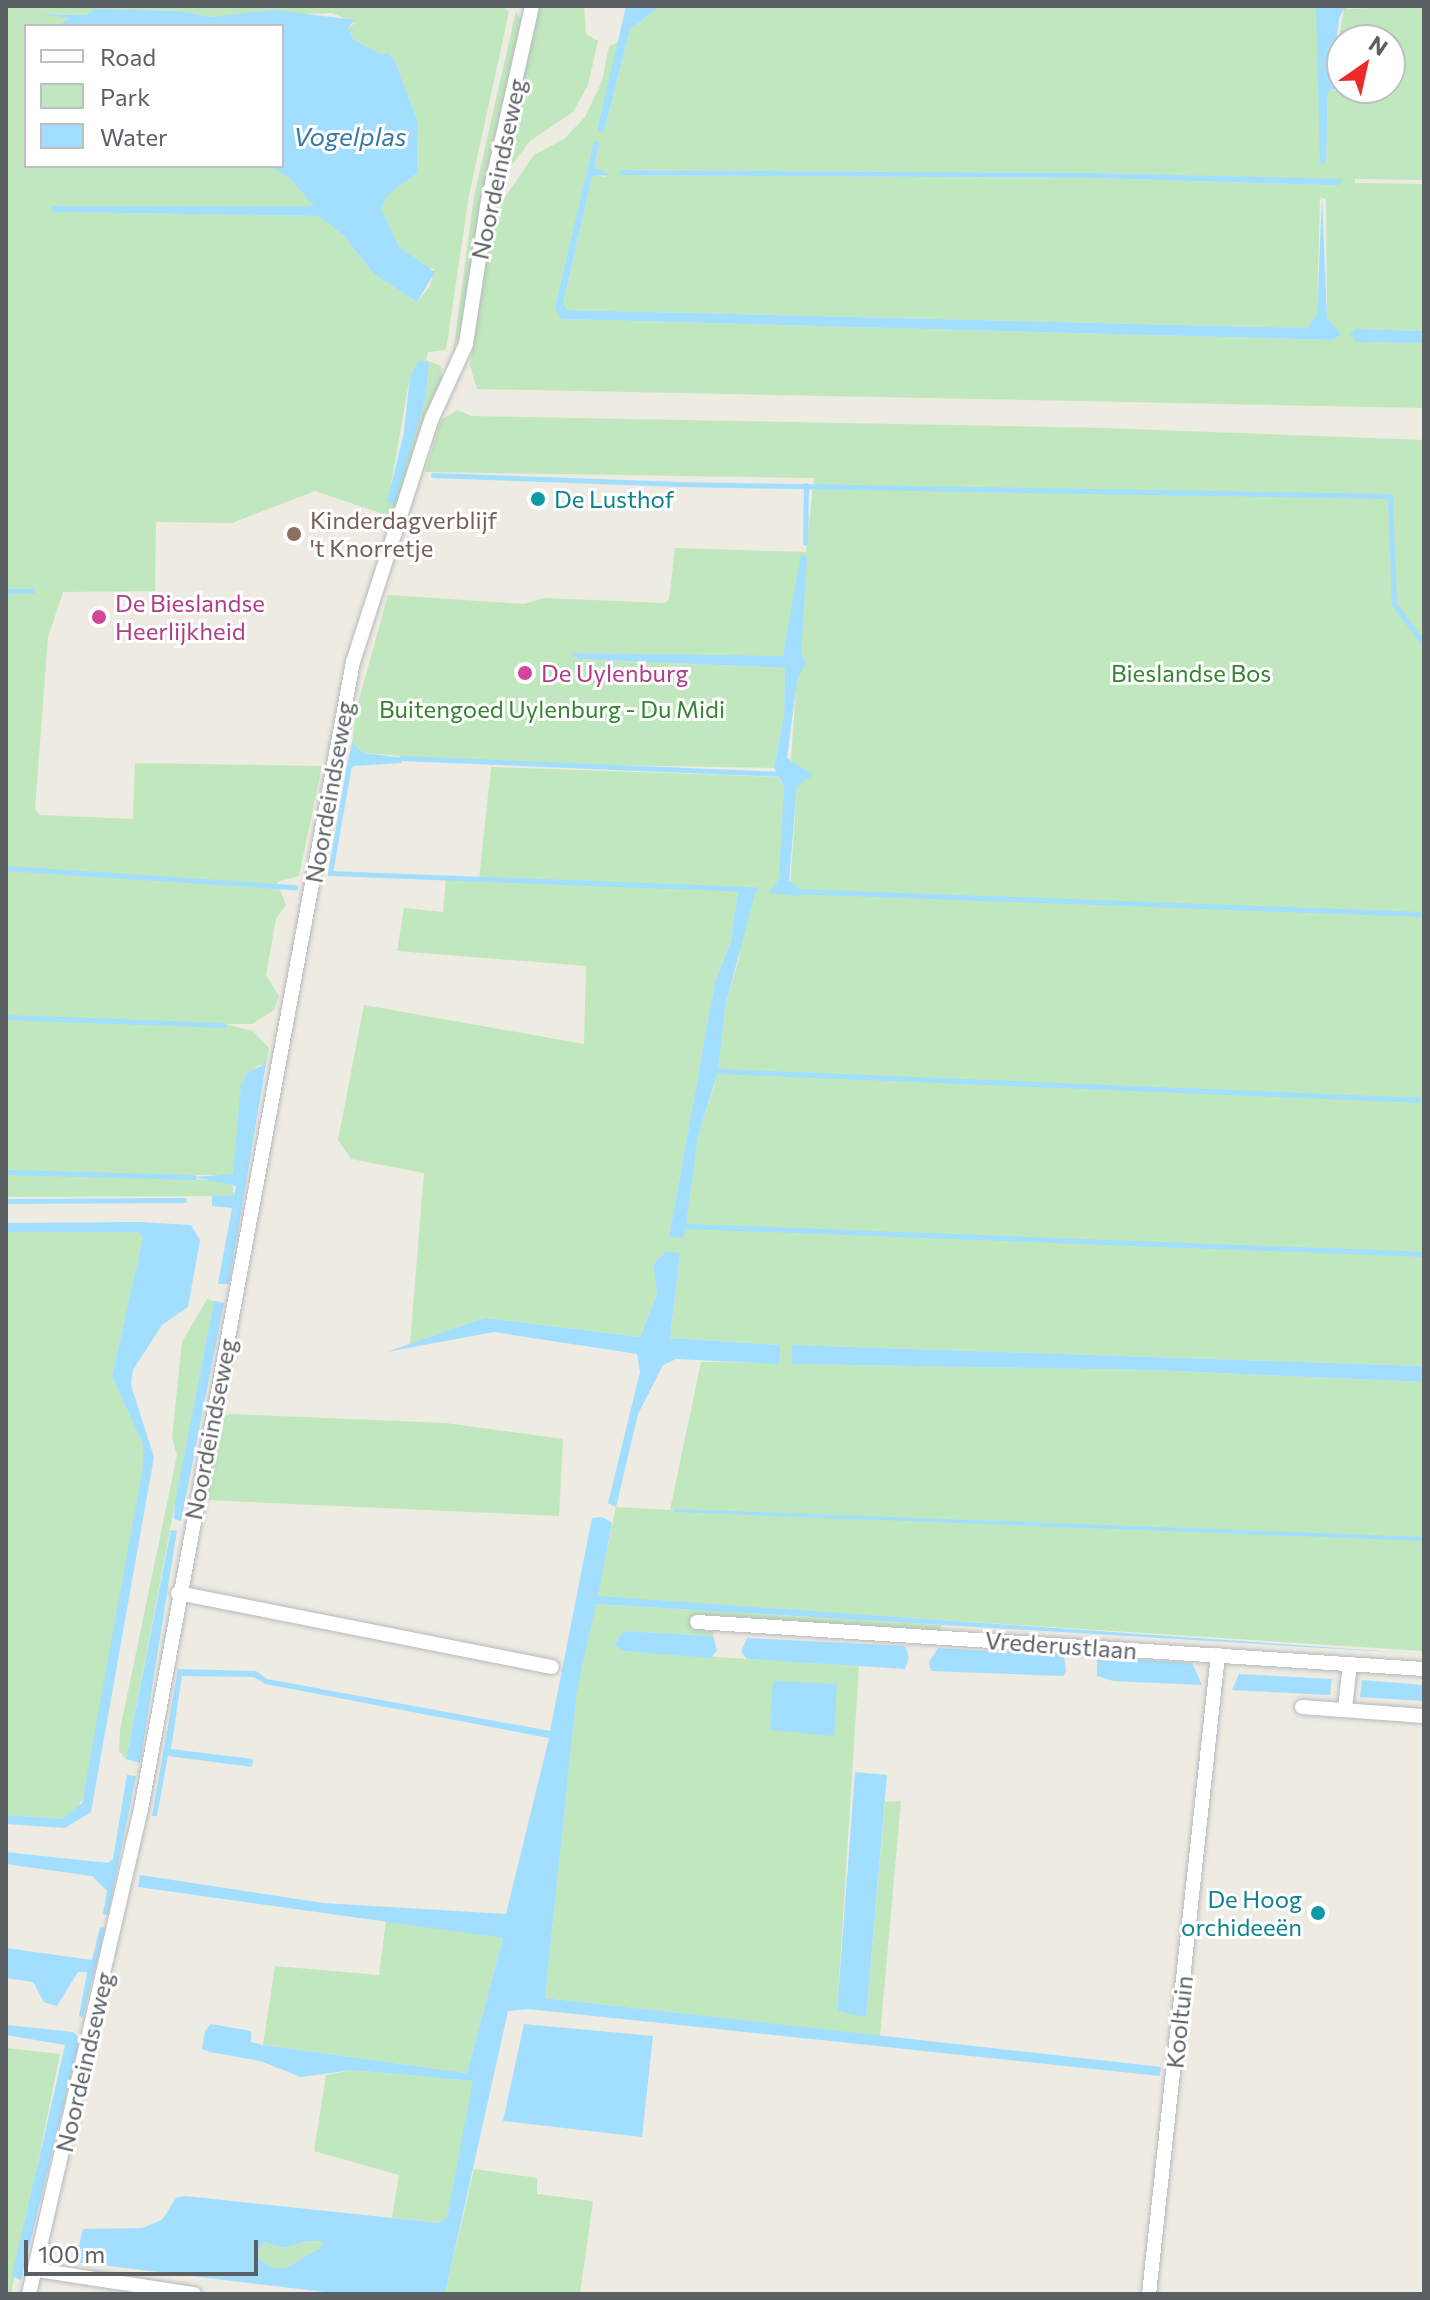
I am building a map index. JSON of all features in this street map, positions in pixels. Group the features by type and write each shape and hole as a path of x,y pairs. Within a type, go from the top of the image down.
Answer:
{"street":[{"name":"Noordeindseweg","path":"29,2294 141,1809 178,1593 353,662 432,418 463,355 487,206 532,6"},
{"path":"178,1593 552,1667"},
{"name":"Vrederustlaan","path":"697,1622 1424,1669"},
{"name":"Kooltuin","path":"1149,2294 1218,1655"},
{"path":"1345,1708 1350,1664"},
{"path":"1302,1707 1424,1716"},
{"path":"37,2270 194,2294"}],"green space":[{"path":"6,6 504,7 509,12 469,195 446,350 428,352 426,360 441,366 442,380 392,517 315,491 232,523 156,522 155,591 63,592 48,637 35,809 40,815 133,819 135,763 322,766 299,876 277,882 286,905 276,919 266,975 279,996 274,1010 252,1024 225,1024 253,1031 269,1048 266,1064 257,1066 241,1085 237,1168 233,1175 196,1175 195,1179 232,1181 234,1196 6,1197","holes":["418,361 429,363 426,396 395,504 388,502 410,376"]},
{"path":"538,6 584,6 586,34 598,41 588,85 573,112 530,141 496,186"},
{"path":"661,6 1316,6 1326,162 1328,104 1406,104 1406,24 1342,24 1344,9 1424,6 1424,180 1355,179 1355,183 1424,184 1424,331 1356,329 1356,342 1424,343 1424,408 477,389 470,366 484,258 503,200 534,155 564,139 585,117 602,81 609,46 620,42 597,130 604,132 630,29","holes":["594,142 600,143 594,168 606,177 592,175 563,305 567,310 1307,328 1317,314 1320,197 1326,199 1327,318 1340,334 1333,340 561,319 555,307","621,170 1093,173 1341,180 1324,185 1093,178 620,175"]},
{"path":"516,11 522,23 520,37 481,198 464,324 453,353 474,196"},
{"path":"457,410 472,416 1104,428 1424,440 1424,1366 792,1345 791,1364 1150,1370 1424,1382 1424,1651 597,1598 616,1507 670,1510 701,1362 778,1363 780,1345 670,1338 680,1253 666,1251 653,1264 657,1294 640,1337 485,1318 410,1344 424,1173 351,1159 338,1140 364,1005 584,1044 586,966 397,951 404,908 443,912 446,879 479,880 491,767 778,777 784,787 781,886 790,888 798,773 791,759 805,555 783,657 572,653 578,659 785,668 784,716 774,768 490,763 364,753 352,743 357,707 388,595 524,604 544,598 664,603 669,600 675,548 806,552 814,478 425,472 441,420","holes":["738,890 740,954 725,1007 715,1083 698,1137 686,1226 669,1237 715,982 731,941"]},
{"path":"6,1232 137,1232 143,1237 112,1376 143,1445 143,1467 85,1793 75,1814 62,1819 6,1815"},
{"path":"207,1299 214,1301 126,1759 119,1751 120,1730 177,1455 172,1438 182,1342"},
{"path":"224,1416 445,1423 563,1439 559,1516 206,1500"},
{"path":"595,1604 941,1625 941,1632 715,1629 713,1636 624,1631 614,1645 623,1651 859,1666 837,2011 866,2016 885,1802 901,1801 880,2036 545,1998 577,1689"},
{"path":"386,1920 503,1938 467,2073 263,2045 275,1966 379,1975"},
{"path":"6,2048 60,2054 11,2294 6,2294"},
{"path":"352,2070 474,2081 447,2217 440,2223 392,2218 399,2175 314,2151 326,2075"},
{"path":"474,2169 537,2178 537,2194 593,2201 580,2294 445,2294"},
{"path":"307,2241 321,2241 323,2246 286,2268 273,2268 255,2256 264,2242 284,2248"}],"water":[{"path":"626,6 661,6 630,29 604,132 597,131"},
{"path":"1316,6 1357,6 1344,9 1338,24 1326,24 1326,163 1320,164"},
{"name":"Vogelplas","path":"94,9 181,11 210,17 274,10 356,20 348,27 353,39 380,54 388,53 395,61 418,123 417,173 387,196 381,209 400,248 435,272 417,302 374,274 344,236 319,216 52,212 52,206 314,206 288,177 273,168 284,168 284,24 62,24 69,18 38,14 86,15"},
{"path":"594,141 600,143 594,167 610,175 592,176 563,304 567,310 1307,328 1317,314 1322,196 1327,318 1341,334 1333,340 561,319 555,307"},
{"path":"621,170 1093,173 1341,179 1340,185 1324,185 1093,178 619,175"},
{"path":"1356,329 1424,331 1424,343 1356,342 1350,334"},
{"path":"418,361 429,362 426,396 395,505 387,502 404,432 410,376"},
{"path":"801,555 807,557 801,653 806,661 797,681 787,758 813,775 797,786 789,881 800,889 800,896 769,893 779,879 784,787 774,768 784,716 785,668 578,659 571,653 783,656"},
{"path":"352,743 364,753 404,758 401,763 354,766 345,774"},
{"path":"738,890 756,890 725,1007 718,1071 698,1137 683,1238 669,1237 715,982 731,941"},
{"path":"266,1064 229,1284 218,1284 232,1208 212,1206 212,1196 234,1196 236,1186 194,1177 233,1174 241,1085 248,1072"},
{"path":"139,1222 191,1225 200,1240 188,1307 162,1325 133,1370 131,1385 154,1457 91,1812 65,1828 6,1824 6,1815 62,1819 82,1803 143,1466 143,1445 112,1376 143,1237 137,1232 6,1232 6,1223"},
{"path":"666,1251 680,1253 670,1338 780,1345 779,1364 676,1359 663,1365 638,1414 616,1507 608,1503 640,1372 637,1354 494,1332 386,1352 485,1318 640,1337 657,1294 653,1264"},
{"path":"214,1301 224,1303 181,1521 174,1519 175,1502"},
{"path":"792,1345 1424,1366 1424,1382 1150,1370 791,1364"},
{"path":"674,1509 1424,1537 1424,1541 674,1512"},
{"path":"602,1517 612,1523 598,1596 1424,1654 596,1604 577,1690 545,1998 1161,2067 1160,2076 528,2009 508,2011 445,2294 341,2294 75,2262 83,2229 142,2228 162,2220 176,2198 185,2196 439,2223 447,2217 473,2081 352,2070 301,2077 260,2061 202,2049 205,2031 211,2024 251,2031 251,2042 263,2045 467,2073 503,1938 138,1887 140,1875 323,1903 506,1914 549,1738 265,1684 254,1677 182,1676 171,1749 253,1759 252,1767 168,1756 157,1816 152,1816 178,1669 256,1671 267,1679 550,1731 592,1518","holes":["307,2241 321,2241 323,2246 286,2268 273,2268 255,2256 264,2242 284,2248"]},
{"path":"171,1530 177,1531 140,1763 126,1759"},
{"path":"624,1631 713,1636 717,1650 711,1658 623,1651 614,1645"},
{"path":"747,1638 905,1646 909,1657 905,1669 747,1659 741,1652"},
{"path":"938,1648 1064,1655 1066,1671 1063,1676 931,1671 929,1662"},
{"path":"1097,1657 1192,1663 1202,1685 1113,1681 1097,1676"},
{"path":"1239,1674 1332,1679 1330,1695 1232,1690"},
{"path":"1362,1680 1424,1685 1424,1701 1360,1697"},
{"path":"773,1681 837,1684 834,1736 770,1730"},
{"path":"855,1772 887,1775 866,2017 837,2011"},
{"path":"127,1775 136,1776 108,1915 103,1914 107,1891 92,1876 6,1864 6,1852 108,1863 113,1859"},
{"path":"100,1927 105,1928 83,2017 79,2016 87,1972 78,1972 57,2006 44,2002 33,1982 6,1978 6,1948 92,1960"},
{"path":"524,2024 653,2036 642,2137 503,2121"},
{"path":"6,2025 73,2032 80,2038 21,2280 12,2276 65,2045 6,2035"}],"waterway":[{"path":"433,475 674,484 1390,496 1394,604 1424,644"},
{"path":"805,543 806,485"},
{"path":"6,591 32,591"},
{"path":"401,758 777,774"},
{"path":"349,765 330,873 756,889"},
{"path":"6,868 295,887"},
{"path":"793,891 1424,914"},
{"path":"6,1017 224,1025"},
{"path":"718,1071 1424,1100"},
{"path":"6,1172 194,1177"},
{"path":"6,1201 184,1200"},
{"path":"686,1226 1424,1254"}],"place":[{"name":"De Lusthof","path":"538,499"},
{"name":"Kinderdagverblijf 't Knorretje","path":"294,534"},
{"name":"De Bieslandse Heerlijkheid","path":"99,617"},
{"name":"De Uylenburg","path":"525,673"},
{"name":"De Hoog orchideeën","path":"1318,1913"}],"park label":[{"name":"Bieslandse Bos","path":"1191,673"},
{"name":"Buitengoed Uylenburg - Du Midi","path":"552,709"}]}
